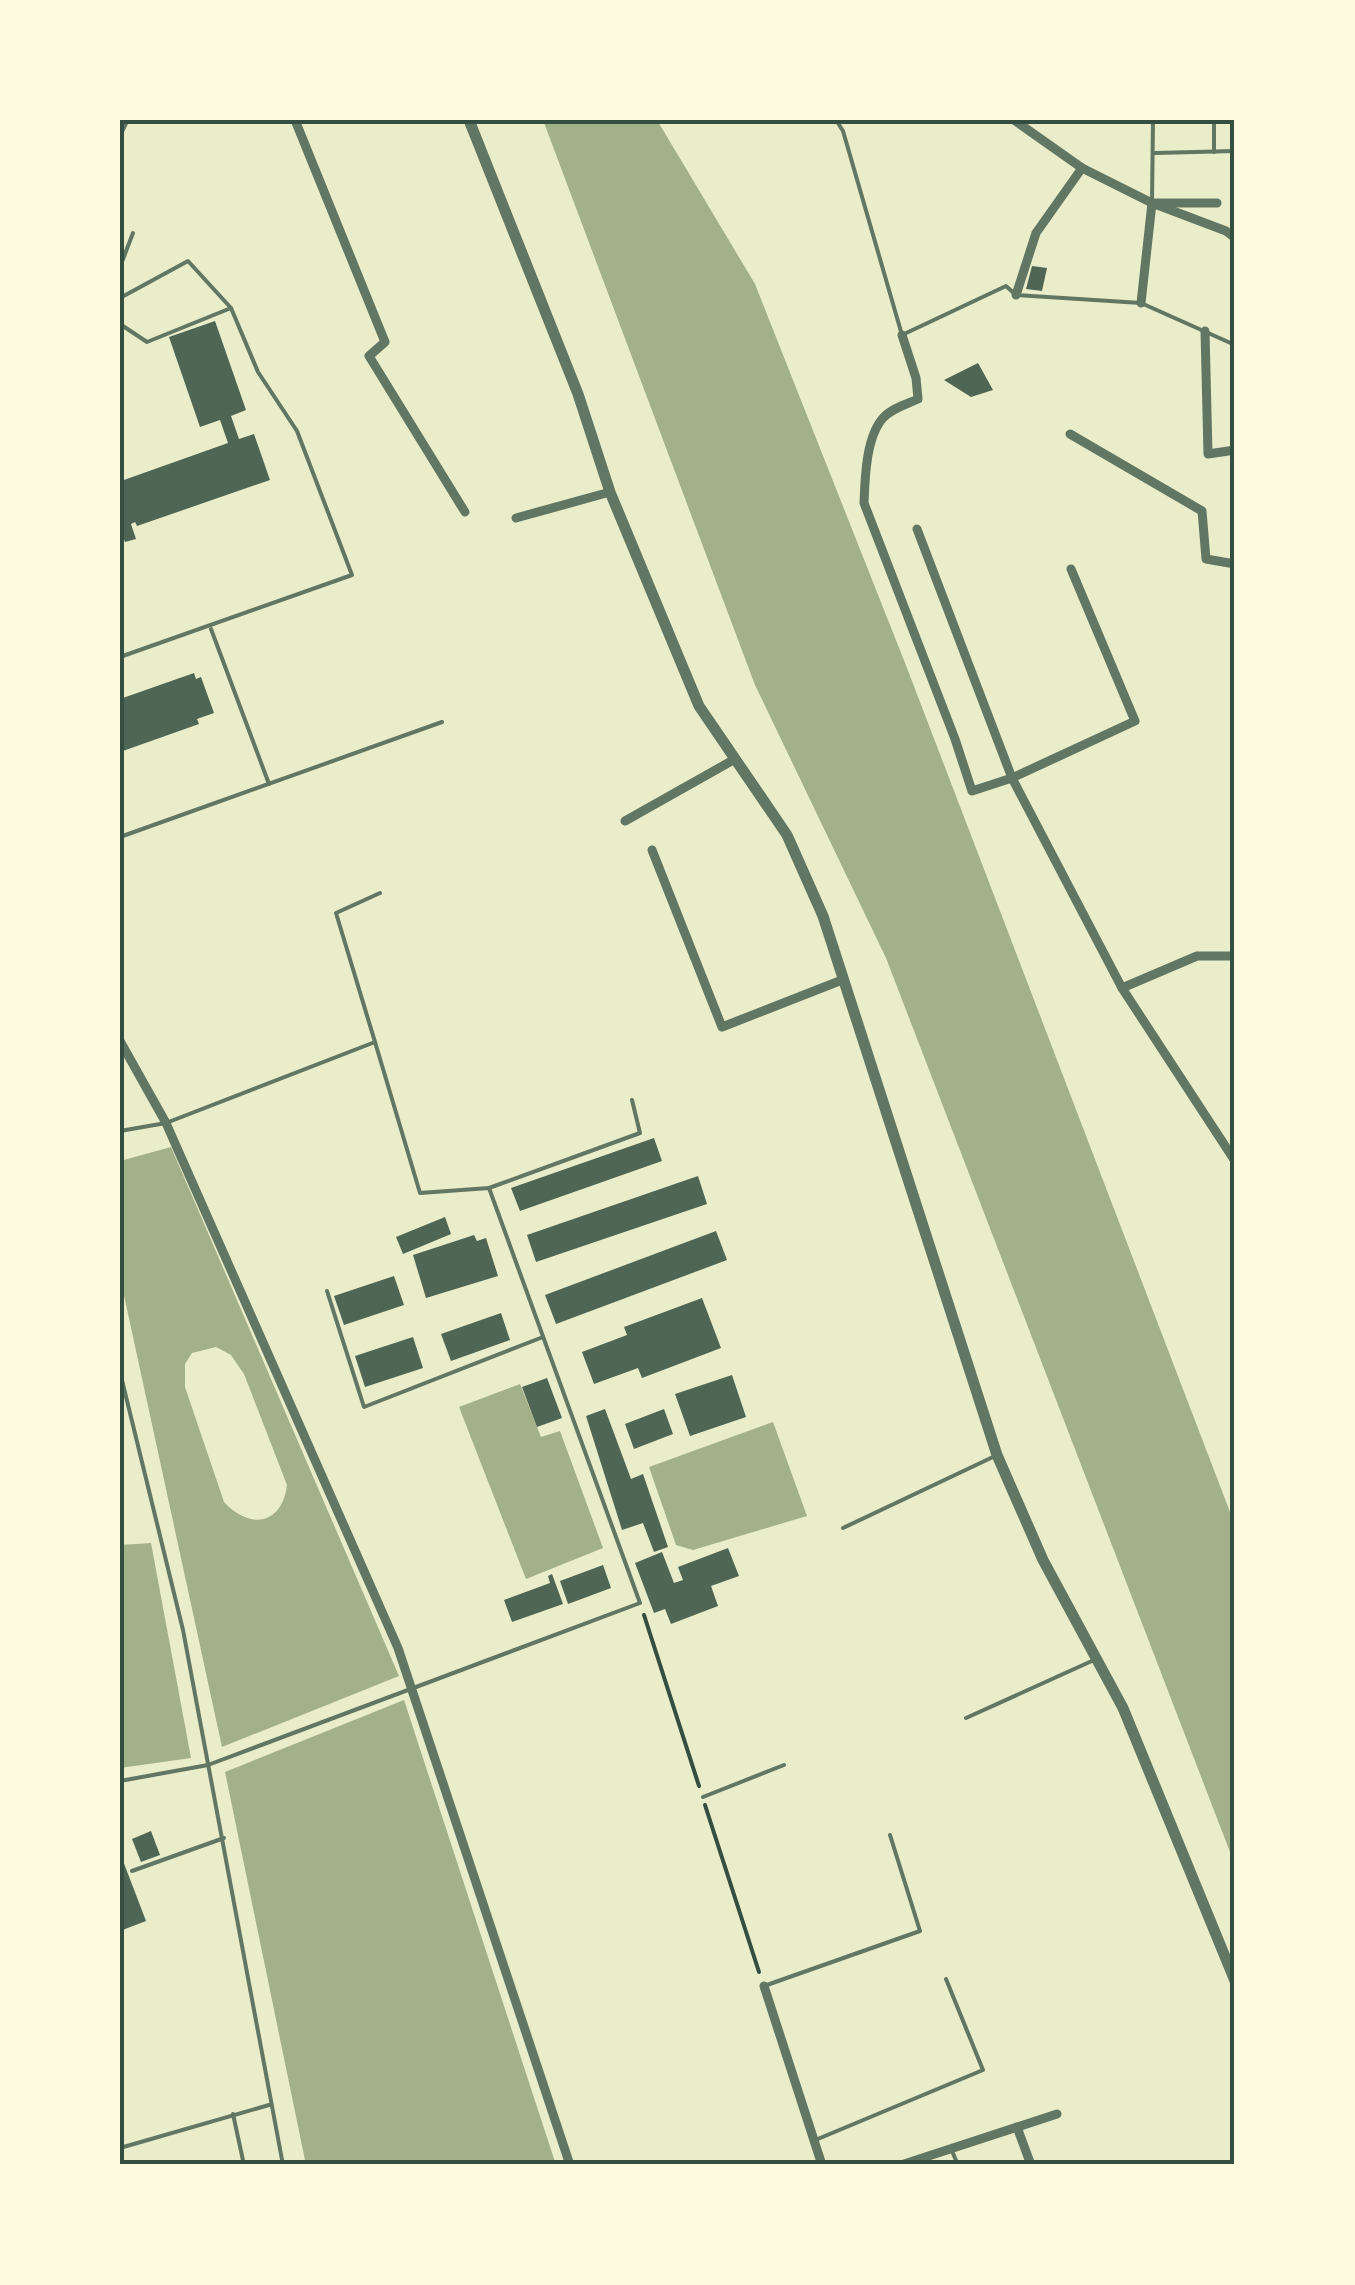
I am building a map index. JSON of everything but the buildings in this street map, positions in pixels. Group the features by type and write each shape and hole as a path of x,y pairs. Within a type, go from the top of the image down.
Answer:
{"street":[{"path":"120,130 125,120"},
{"path":"295,120 385,342 369,356 466,512"},
{"path":"469,120 578,394 610,492 699,706 788,835 824,916 997,1455 1043,1560 1123,1708 1235,1981"},
{"path":"1014,120 1082,168 1152,203 1232,232"},
{"path":"1016,295 1036,233 1082,168"},
{"path":"1152,203 1217,203"},
{"path":"1140,302 1152,203"},
{"path":"1205,331 1208,454 1235,450"},
{"path":"902,335 916,378 918,399 880,420 865,463 864,502 972,791 1012,778 1135,721 1071,568"},
{"path":"1070,434 1202,511 1206,559 1235,564"},
{"path":"516,518 610,492"},
{"path":"918,529 1012,778 1122,988 1235,1161"},
{"path":"626,821 735,760"},
{"path":"652,850 722,1027 842,980"},
{"path":"1122,988 1196,956 1235,956"},
{"path":"120,1040 166,1123 398,1648 570,2165"},
{"path":"764,1986 822,2165"},
{"path":"900,2165 1058,2114"},
{"path":"1017,2126 1031,2165"}],"lane":[{"path":"836,120 843,131 902,335 1006,286 1016,295 1140,302 1235,345"},
{"path":"1152,120 1152,203"},
{"path":"1214,120 1214,152"},
{"path":"1152,154 1235,152"},
{"path":"120,267 133,233"},
{"path":"120,298 188,261 231,308 258,372 297,431 352,575 120,657"},
{"path":"120,324 147,342 231,308"},
{"path":"210,628 269,784"},
{"path":"120,837 442,722"},
{"path":"380,894 336,913 420,1193 489,1188 640,1133 632,1100"},
{"path":"120,1131 166,1123 375,1042"},
{"path":"120,1781 208,1764 640,1603 489,1188"},
{"path":"326,1290 364,1407 542,1337"},
{"path":"120,1372 183,1630 283,2165"},
{"path":"843,1528 997,1455"},
{"path":"966,1718 1098,1658"},
{"path":"703,1797 784,1765"},
{"path":"764,1986 920,1930 890,1835"},
{"path":"132,1872 224,1838"},
{"path":"814,2140 983,2070 946,1979"},
{"path":"120,2148 271,2105"},
{"path":"233,2114 244,2165"},
{"path":"951,2147 958,2165"}],"shaded area":[{"path":"543,120 657,120 755,284 907,668 1235,1525 1235,1865 886,958 755,685"},
{"path":"171,1147 399,1676 222,1747 120,1277 120,1161","holes":["216,1347 231,1355 244,1374 287,1485 279,1508 263,1519 244,1517 224,1502 185,1387 185,1364 192,1353"]},
{"path":"520,1384 541,1437 560,1431 603,1548 526,1579 459,1407"},
{"path":"773,1422 807,1516 693,1550 676,1545 649,1467"},
{"path":"151,1543 191,1758 120,1768 120,1545"},
{"path":"404,1700 556,2165 306,2165 225,1772"}]}
